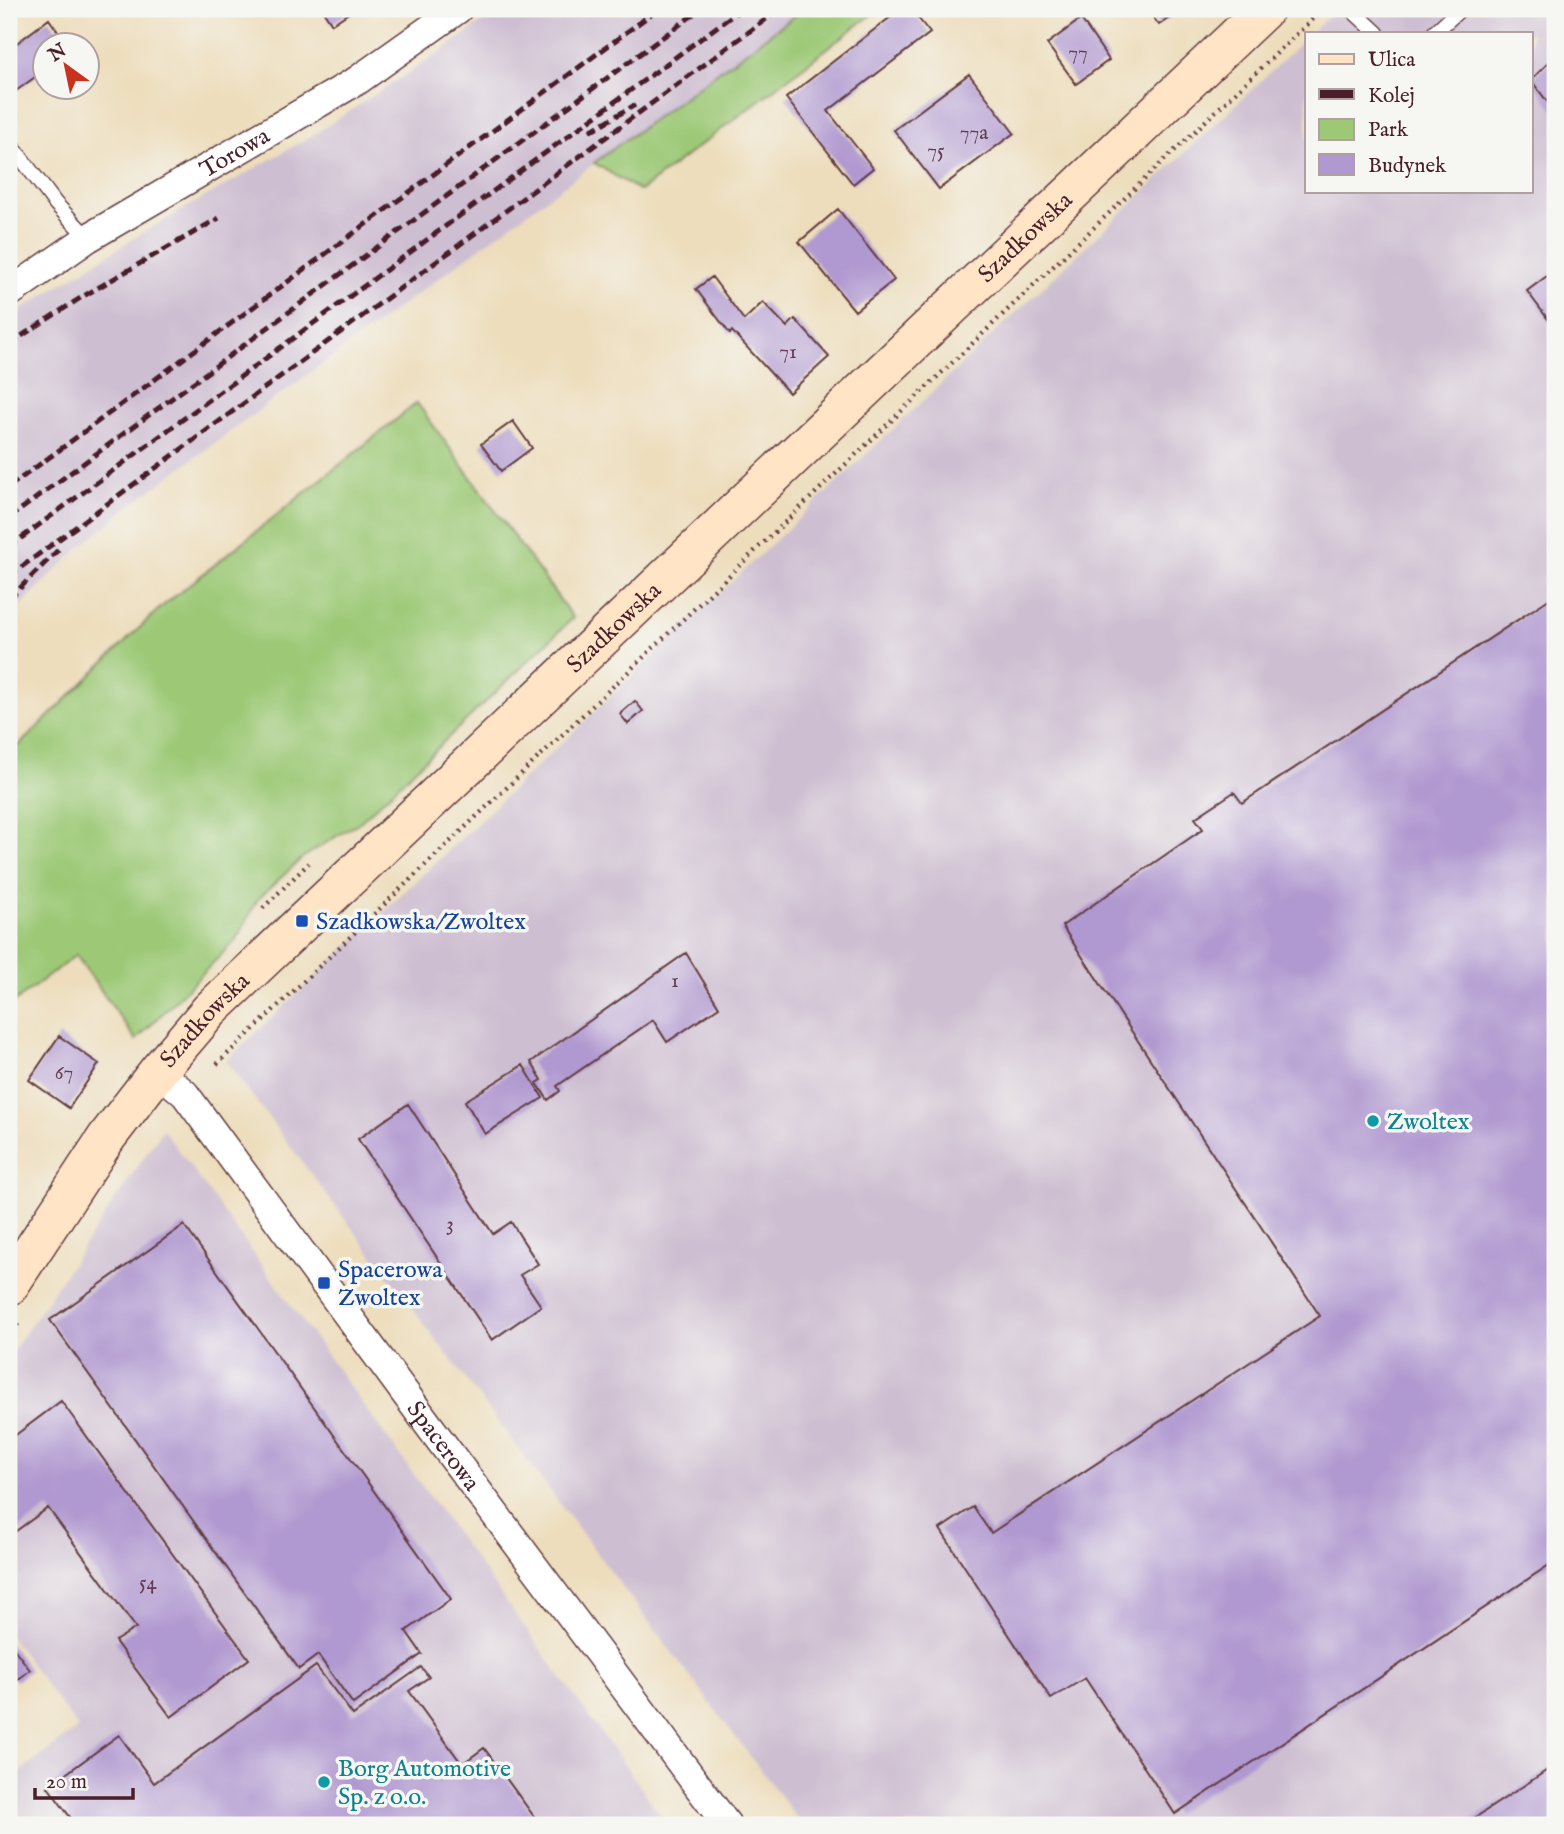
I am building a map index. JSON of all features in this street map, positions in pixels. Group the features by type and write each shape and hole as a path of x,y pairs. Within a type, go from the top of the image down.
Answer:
{"street":[{"name":"Torowa","path":"9,293 88,238 358,80 458,9"},
{"name":"Szadkowska","path":"9,1286 107,1138 158,1071 210,1010 1265,9"},
{"name":"Spacerowa","path":"158,1071 185,1094 435,1435 727,1825"}],"lane":[{"path":"1351,9 1376,32"},
{"path":"1435,32 1460,9"},
{"path":"9,142 55,203 88,238"}],"path":[{"path":"217,1064 1323,9"}],"shaded area":[{"path":"500,9 804,9 129,506 78,549 9,617 9,317 144,232 313,135 440,52"},
{"path":"1336,9 1555,9 1555,1825 802,1825 226,1061 1305,39 1305,192 1532,192 1532,32 1312,32"},
{"path":"163,1129 668,1825 9,1825 9,1780 78,1728 9,1635 9,1357"}],"green space":[{"path":"804,9 879,9 640,191 594,163"},
{"path":"417,403 573,618 361,821 302,858 257,900 237,939 136,1040 76,955 9,1006 9,755 159,609"}],"building":[{"path":"322,9 348,9 350,12 332,24"},
{"path":"901,9 911,9 930,33 828,111 873,168 853,184 786,98"},
{"path":"1147,9 1182,9 1159,25"},
{"path":"49,19 58,32 32,32 32,79 9,96 9,49"},
{"path":"1081,19 1109,60 1076,84 1047,44"},
{"path":"1555,56 1555,112 1532,81"},
{"path":"969,74 1014,133 939,189 894,130"},
{"path":"838,209 894,280 855,311 799,242"},
{"path":"1555,270 1555,324 1553,326 1527,291"},
{"path":"712,277 744,320 763,302 787,327 795,319 829,357 789,393 732,331 730,334 696,289"},
{"path":"513,421 532,448 501,471 481,444"},
{"name":"Zwoltex","path":"1555,595 1555,1561 1175,1814 1085,1678 1051,1699 940,1529 973,1507 991,1533 1320,1316 1062,926 1203,829 1195,818 1234,792 1242,803"},
{"path":"635,701 643,711 628,724 620,714"},
{"path":"686,953 719,1007 667,1042 653,1020 557,1086 560,1091 548,1100 537,1083 542,1080 531,1062"},
{"path":"59,1036 99,1064 69,1108 29,1080"},
{"path":"523,1065 543,1098 485,1134 465,1101"},
{"path":"408,1104 493,1234 511,1222 538,1264 520,1275 541,1306 492,1340 358,1139"},
{"path":"184,1225 451,1599 406,1631 422,1654 353,1704 318,1655 299,1669 50,1320"},
{"path":"61,1401 249,1659 171,1717 115,1641 136,1628 48,1508 9,1536 9,1440"},
{"path":"9,1642 30,1670 16,1681 9,1672"},
{"path":"316,1666 353,1715 421,1667 429,1677 409,1691 462,1764 484,1748 535,1818 525,1825 76,1825 48,1787 119,1735 154,1783"},
{"path":"1555,1765 1555,1825 1464,1825"}],"railway":[{"path":"9,487 658,9"},
{"path":"9,518 701,9"},
{"path":"9,547 741,9"},
{"path":"9,576 780,9"},
{"path":"590,131 635,105"},
{"path":"9,344 82,297 219,218"},
{"path":"9,599 61,547"}],"place":[{"name":"Szadkowska/Zwoltex","path":"302,921"},
{"name":"Zwoltex","path":"1373,1121"},
{"name":"Spacerowa Zwoltex","path":"324,1283"},
{"name":"Borg Automotive Sp. z o.o.","path":"324,1782"}]}
